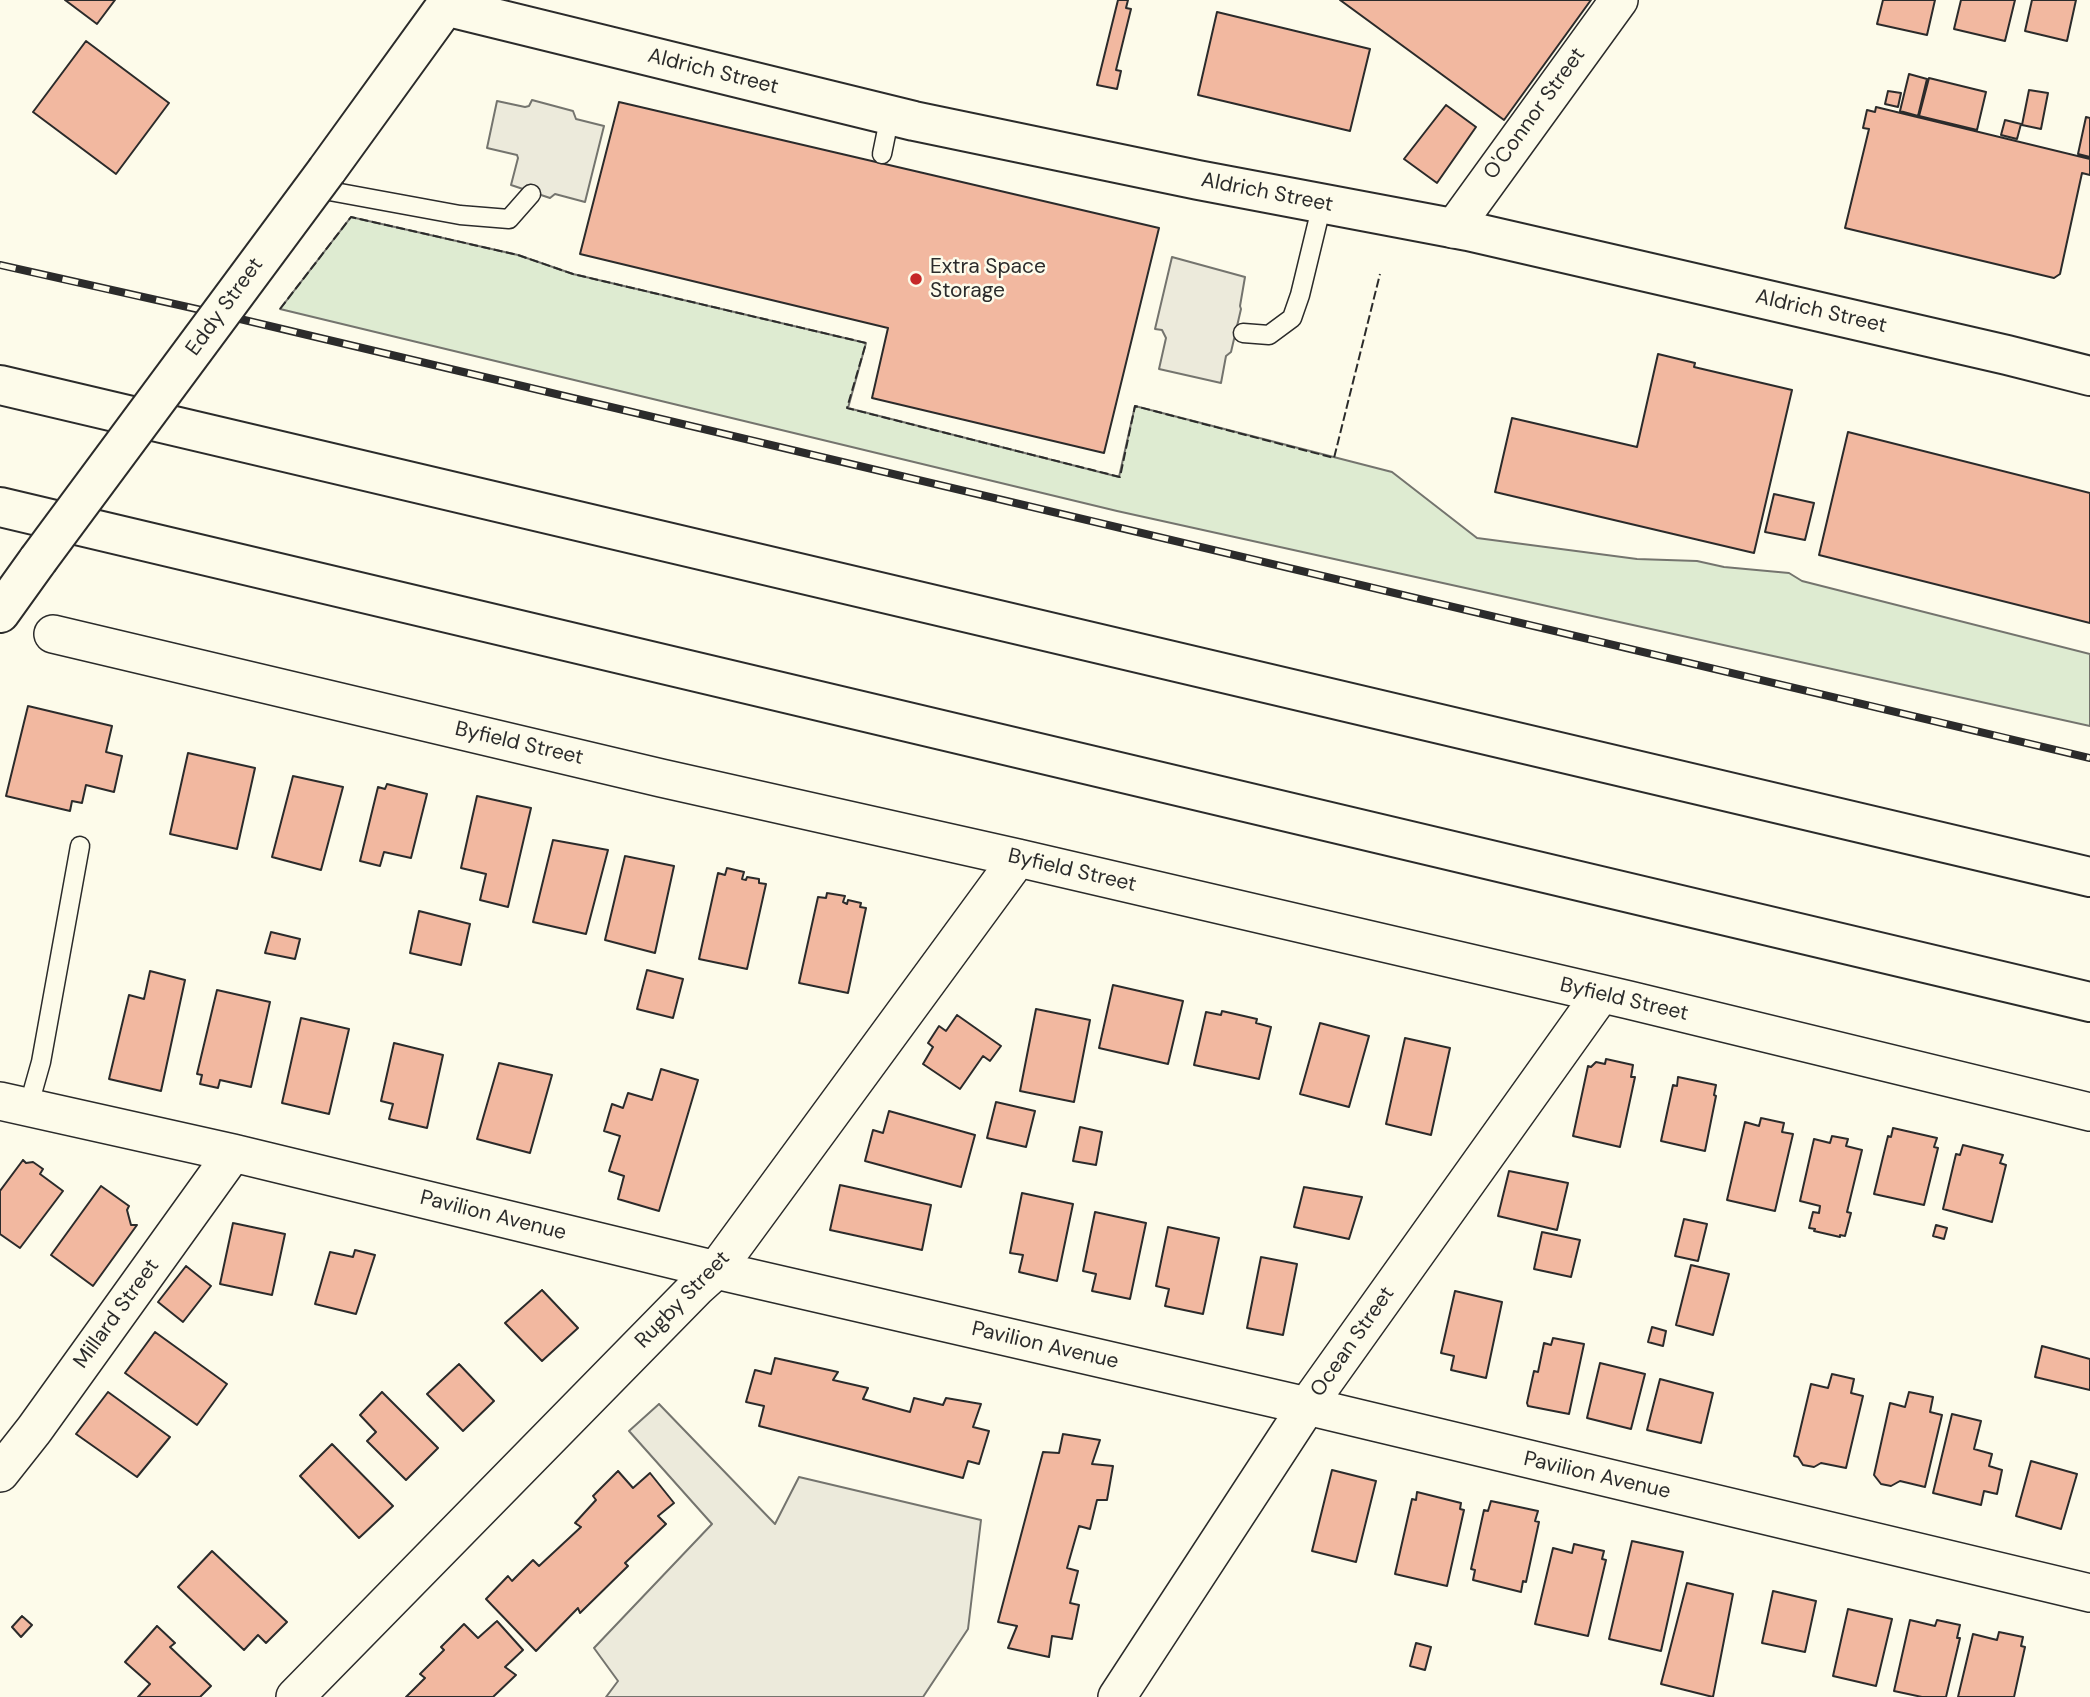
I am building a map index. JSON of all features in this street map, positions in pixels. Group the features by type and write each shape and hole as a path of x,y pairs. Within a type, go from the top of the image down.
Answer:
{"main road":[{"name":"Aldrich Street","path":"447,3 890,115 1322,204 1482,234 1994,351 2090,376"},
{"name":"Eddy Street","path":"0,613 447,3"},
{"path":"0,370 57,398"},
{"path":"0,385 2090,877"},
{"path":"0,507 2090,1002"}],"street":[{"name":"O'Connor Street","path":"1453,229 1619,0"},
{"name":"Byfield Street","path":"53,634 660,778 1629,1000 2090,1112"},
{"name":"Rugby Street","path":"295,1697 716,1270 1018,858"},
{"name":"Ocean Street","path":"1117,1697 1307,1406 1601,995"},
{"name":"Pavilion Avenue","path":"14,1105 233,1153 716,1270 1307,1406 2090,1593"},
{"name":"Millard Street","path":"0,1473 42,1419 233,1153"}],"lane":[{"path":"882,154 890,115"},
{"path":"320,179 460,215 509,219 531,194"},
{"path":"1242,333 1269,335 1292,318 1322,204"},
{"path":"14,1105 41,1062 80,846"}],"green space":[{"path":"351,217 518,255 573,274 866,343 848,408 1119,477 1135,406 1392,472 1477,538 1637,559 1697,561 1724,567 1789,573 1802,581 2090,654 2090,726 1117,511 280,309"}],"shaded area":[{"path":"532,100 573,111 576,119 604,126 585,202 555,194 550,198 511,185 517,155 487,148 497,101 525,107 529,106"},
{"path":"1172,257 1245,277 1241,309 1231,352 1226,356 1221,383 1159,369 1166,338 1162,330 1155,329"},
{"path":"659,1404 775,1524 799,1477 981,1520 968,1629 923,1697 606,1697 618,1681 594,1648 712,1524 629,1431"}],"building":[{"path":"65,0 115,0 97,24"},
{"path":"1118,0 1128,0 1126,8 1131,9 1116,70 1121,71 1117,89 1097,85"},
{"path":"1340,0 1591,0 1504,120"},
{"path":"1883,0 1935,0 1927,35 1877,24"},
{"path":"1961,0 2015,0 2005,41 1954,29"},
{"path":"2032,0 2076,0 2067,41 2025,31"},
{"path":"1217,12 1370,49 1350,131 1198,95"},
{"path":"86,41 169,103 116,174 33,112"},
{"path":"1909,74 1927,79 1918,116 1900,111"},
{"path":"1929,78 1986,92 1977,130 1919,116"},
{"path":"2029,90 2048,93 2041,129 2022,125"},
{"path":"1888,91 1901,93 1898,107 1885,104"},
{"name":"Extra Space Storage","path":"619,102 1159,228 1104,453 872,398 888,328 580,254"},
{"path":"1446,105 1476,127 1437,183 1404,159"},
{"path":"1876,107 2090,159 2090,175 2082,173 2060,274 2054,278 1845,228 1869,129 1863,128 1867,110 1875,112"},
{"path":"2086,117 2090,118 2090,157 2078,154"},
{"path":"2005,120 2021,124 2017,139 2001,135"},
{"path":"1658,354 1695,363 1694,367 1792,390 1754,553 1495,492 1512,418 1637,447"},
{"path":"1848,432 2090,493 2090,623 1819,555"},
{"path":"1774,494 1814,503 1805,540 1765,532"},
{"path":"28,706 112,726 106,752 122,756 114,792 86,785 82,803 72,801 70,811 6,796"},
{"path":"188,753 255,768 237,849 170,834"},
{"path":"293,776 343,787 321,870 272,857"},
{"path":"387,784 427,794 411,858 384,852 380,866 360,861 378,787 385,789"},
{"path":"477,796 531,808 508,907 480,900 486,874 461,868"},
{"path":"553,840 608,850 586,934 533,922"},
{"path":"625,856 674,866 655,953 605,940"},
{"path":"727,868 744,872 742,879 759,879 759,883 766,884 747,969 699,959 718,873 725,875"},
{"path":"827,893 845,896 843,902 847,904 848,900 861,903 860,907 866,908 848,993 799,983 818,897 826,898"},
{"path":"419,911 470,924 461,965 410,953"},
{"path":"271,932 300,939 295,959 265,953"},
{"path":"647,970 683,979 673,1018 637,1009"},
{"path":"150,971 185,980 161,1091 109,1079 129,995 144,999"},
{"path":"1113,985 1183,1001 1168,1064 1099,1048"},
{"path":"217,990 270,1002 251,1087 220,1080 218,1088 200,1084 202,1075 197,1074"},
{"path":"1036,1009 1090,1020 1074,1102 1020,1091"},
{"path":"1222,1011 1257,1019 1256,1023 1271,1027 1259,1079 1194,1065 1206,1012 1221,1015"},
{"path":"957,1015 1001,1046 990,1061 983,1056 960,1089 923,1064 933,1047 928,1043 939,1026 946,1031"},
{"path":"301,1018 349,1029 329,1114 282,1103"},
{"path":"1320,1023 1369,1036 1349,1107 1300,1094"},
{"path":"1405,1038 1450,1048 1431,1135 1386,1124"},
{"path":"394,1043 443,1055 427,1128 389,1119 393,1104 381,1101"},
{"path":"1606,1059 1633,1065 1631,1077 1635,1077 1620,1147 1573,1136 1588,1066 1591,1067 1596,1062 1605,1064"},
{"path":"499,1063 552,1075 530,1153 477,1139"},
{"path":"661,1069 698,1080 659,1211 618,1199 624,1176 609,1171 620,1136 604,1131 612,1104 623,1108 628,1093 652,1100"},
{"path":"1678,1077 1716,1085 1705,1151 1661,1141 1673,1085 1677,1086"},
{"path":"996,1102 1035,1111 1026,1147 987,1138"},
{"path":"889,1111 975,1135 961,1187 865,1161 873,1130 883,1133"},
{"path":"1761,1118 1784,1123 1782,1132 1793,1134 1775,1211 1727,1200 1745,1122 1759,1126"},
{"path":"1080,1127 1102,1132 1096,1165 1073,1161"},
{"path":"1893,1128 1937,1138 1934,1147 1938,1148 1924,1205 1874,1194 1888,1136 1891,1137"},
{"path":"1832,1136 1848,1139 1846,1146 1862,1150 1847,1212 1851,1213 1845,1236 1840,1237 1809,1228 1813,1212 1819,1213 1820,1206 1800,1201 1814,1139 1830,1143"},
{"path":"1963,1145 2003,1155 2000,1163 2006,1165 1992,1222 1943,1209 1956,1154 1960,1155"},
{"path":"23,1160 26,1163 33,1162 43,1169 40,1174 63,1191 20,1248 0,1234 0,1191"},
{"path":"1509,1171 1568,1183 1557,1230 1498,1216"},
{"path":"840,1185 931,1205 922,1250 830,1230"},
{"path":"101,1186 129,1206 127,1210 131,1225 137,1225 93,1286 51,1255"},
{"path":"1304,1187 1362,1197 1349,1239 1294,1227"},
{"path":"1022,1193 1073,1204 1057,1281 1019,1272 1023,1255 1010,1253"},
{"path":"1095,1212 1146,1223 1130,1299 1092,1291 1096,1274 1083,1271"},
{"path":"1684,1219 1707,1224 1698,1261 1675,1256"},
{"path":"233,1223 285,1234 272,1295 220,1284"},
{"path":"1936,1225 1947,1228 1944,1239 1933,1236"},
{"path":"1168,1227 1219,1238 1203,1314 1165,1306 1169,1289 1156,1286"},
{"path":"1542,1232 1580,1240 1571,1277 1534,1269"},
{"path":"355,1250 375,1255 356,1314 315,1304 330,1252 353,1257"},
{"path":"1261,1257 1297,1264 1283,1335 1247,1328"},
{"path":"1691,1265 1729,1274 1713,1335 1676,1325"},
{"path":"186,1266 211,1286 183,1322 158,1302"},
{"path":"542,1290 578,1328 542,1361 505,1323"},
{"path":"1455,1291 1502,1302 1486,1378 1451,1370 1454,1356 1441,1353"},
{"path":"1652,1327 1666,1331 1663,1346 1648,1342"},
{"path":"155,1332 227,1384 197,1425 125,1373"},
{"path":"1553,1338 1584,1344 1569,1414 1528,1406 1527,1403 1534,1371 1538,1372 1544,1343 1551,1345"},
{"path":"2042,1346 2090,1359 2090,1390 2035,1377"},
{"path":"775,1358 838,1372 833,1380 868,1388 863,1399 910,1412 914,1398 943,1405 946,1398 981,1404 973,1427 989,1431 979,1464 968,1461 963,1478 759,1426 764,1406 746,1402 755,1370 771,1374"},
{"path":"1600,1363 1645,1374 1631,1429 1587,1418"},
{"path":"459,1364 494,1401 463,1431 427,1394"},
{"path":"1832,1374 1854,1379 1851,1393 1863,1396 1846,1468 1821,1463 1814,1467 1803,1465 1798,1457 1794,1456 1811,1384 1828,1388"},
{"path":"1660,1379 1713,1393 1701,1443 1647,1430"},
{"path":"108,1392 170,1437 137,1477 76,1434"},
{"path":"382,1392 438,1448 406,1480 367,1441 376,1432 360,1415"},
{"path":"1909,1392 1933,1397 1930,1412 1942,1415 1925,1487 1900,1481 1891,1486 1881,1484 1874,1475 1890,1403 1905,1407"},
{"path":"1952,1414 1981,1421 1974,1449 1992,1454 1989,1466 2002,1470 1997,1494 1984,1491 1981,1505 1933,1493"},
{"path":"1063,1434 1100,1440 1092,1464 1113,1466 1107,1500 1097,1500 1090,1529 1079,1526 1067,1568 1078,1571 1070,1603 1079,1605 1072,1639 1052,1636 1049,1657 1008,1648 1017,1626 998,1622 1043,1452 1059,1453"},
{"path":"332,1444 393,1506 359,1538 300,1476"},
{"path":"2031,1461 2077,1474 2061,1529 2016,1516"},
{"path":"1332,1470 1376,1481 1356,1562 1312,1551"},
{"path":"618,1471 633,1488 650,1473 674,1503 658,1516 666,1524 625,1563 628,1566 580,1613 578,1608 536,1651 486,1599 508,1576 512,1581 533,1560 539,1566 581,1527 575,1523 596,1500 593,1496"},
{"path":"1417,1492 1461,1503 1460,1509 1464,1510 1447,1586 1395,1574 1412,1499 1416,1500"},
{"path":"1491,1501 1538,1511 1535,1521 1539,1522 1526,1582 1523,1581 1521,1592 1473,1580 1475,1570 1471,1569 1484,1510 1488,1511"},
{"path":"1632,1541 1683,1552 1661,1651 1609,1639"},
{"path":"1574,1544 1604,1551 1602,1559 1606,1560 1588,1636 1535,1624 1553,1548 1572,1553"},
{"path":"212,1551 287,1622 266,1643 258,1635 244,1650 178,1587"},
{"path":"1687,1583 1733,1594 1713,1697 1661,1684"},
{"path":"1773,1591 1816,1601 1805,1652 1762,1643"},
{"path":"1848,1609 1892,1619 1876,1686 1833,1676"},
{"path":"22,1616 32,1625 21,1637 12,1627"},
{"path":"1910,1620 1935,1626 1937,1620 1960,1625 1957,1638 1960,1638 1946,1697 1922,1697 1894,1691"},
{"path":"497,1621 523,1650 505,1667 516,1675 493,1697 406,1697 425,1678 420,1674 444,1650 441,1647 464,1624 478,1638"},
{"path":"157,1626 175,1643 170,1647 211,1686 200,1697 138,1697 150,1684 125,1662"},
{"path":"1999,1632 2023,1637 2021,1646 2025,1647 2014,1697 1958,1697 1973,1634 1997,1640"},
{"path":"1416,1643 1431,1647 1425,1670 1410,1666"}],"railway":[{"path":"0,265 219,314 2090,758"}],"fence":[{"path":"280,309 351,217 518,255 573,274 866,343 847,408 1120,477 1135,406 1334,458 1380,274"}],"place":[{"name":"Extra Space Storage","path":"916,279"}]}
